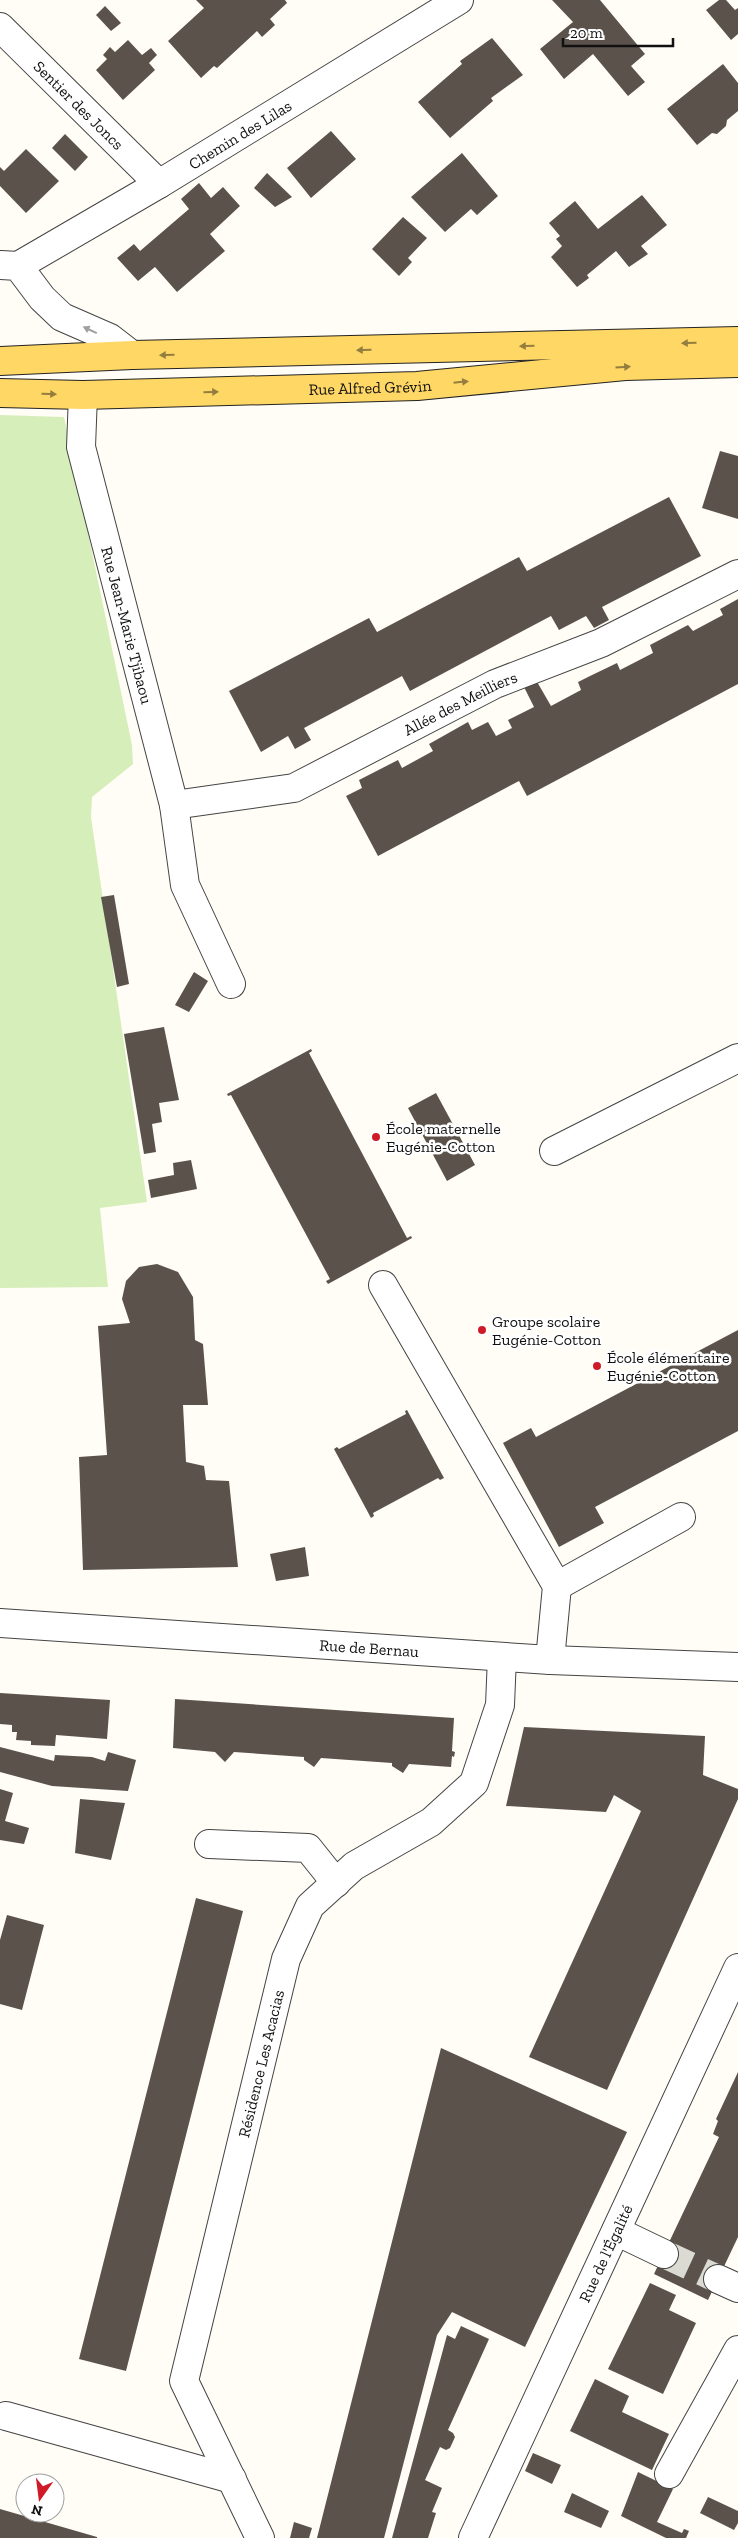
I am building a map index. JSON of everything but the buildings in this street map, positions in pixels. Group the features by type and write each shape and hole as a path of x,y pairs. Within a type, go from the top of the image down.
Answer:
{"main road":[{"path":"0,361 132,355 738,342"},
{"name":"Rue Alfred Grévin","path":"0,393 83,395 417,386 625,366 738,363"}],"street":[{"name":"Chemin des Lilas","path":"9,265 159,184 459,0"},
{"name":"Sentier des Joncs","path":"0,27 159,184"},
{"path":"9,265 62,316 110,338 132,355"},
{"name":"Rue Jean-Marie Tjibaou","path":"83,395 81,447 174,805 185,885 231,984"},
{"name":"Allée des Meilliers","path":"174,805 294,788 495,684 601,643 738,574"},
{"path":"554,1151 738,1058"},
{"path":"383,1285 557,1586 550,1660"},
{"path":"557,1586 682,1517"},
{"name":"Rue de Bernau","path":"0,1623 550,1660 738,1668"},
{"name":"Résidence Les Acacias","path":"260,2538 184,2381 286,1958 310,1906 354,1866 431,1822 474,1782 500,1705 502,1657"},
{"path":"210,1844 308,1848 336,1883"},
{"name":"Rue de l'Égalité","path":"473,2538 738,1968"},
{"path":"616,2231 664,2254"},
{"path":"669,2474 738,2350"},
{"path":"6,2416 232,2479"}],"green space":[{"path":"0,415 64,417 132,745 133,764 92,797 91,817 147,1202 100,1208 108,1287 0,1288"}],"tunnel":[{"path":"664,2254 718,2279"}],"place":[{"name":"École maternelle Eugénie-Cotton","path":"376,1137"},
{"name":"Groupe scolaire Eugénie-Cotton","path":"482,1330"},
{"name":"École élémentaire Eugénie-Cotton","path":"597,1366"}]}
